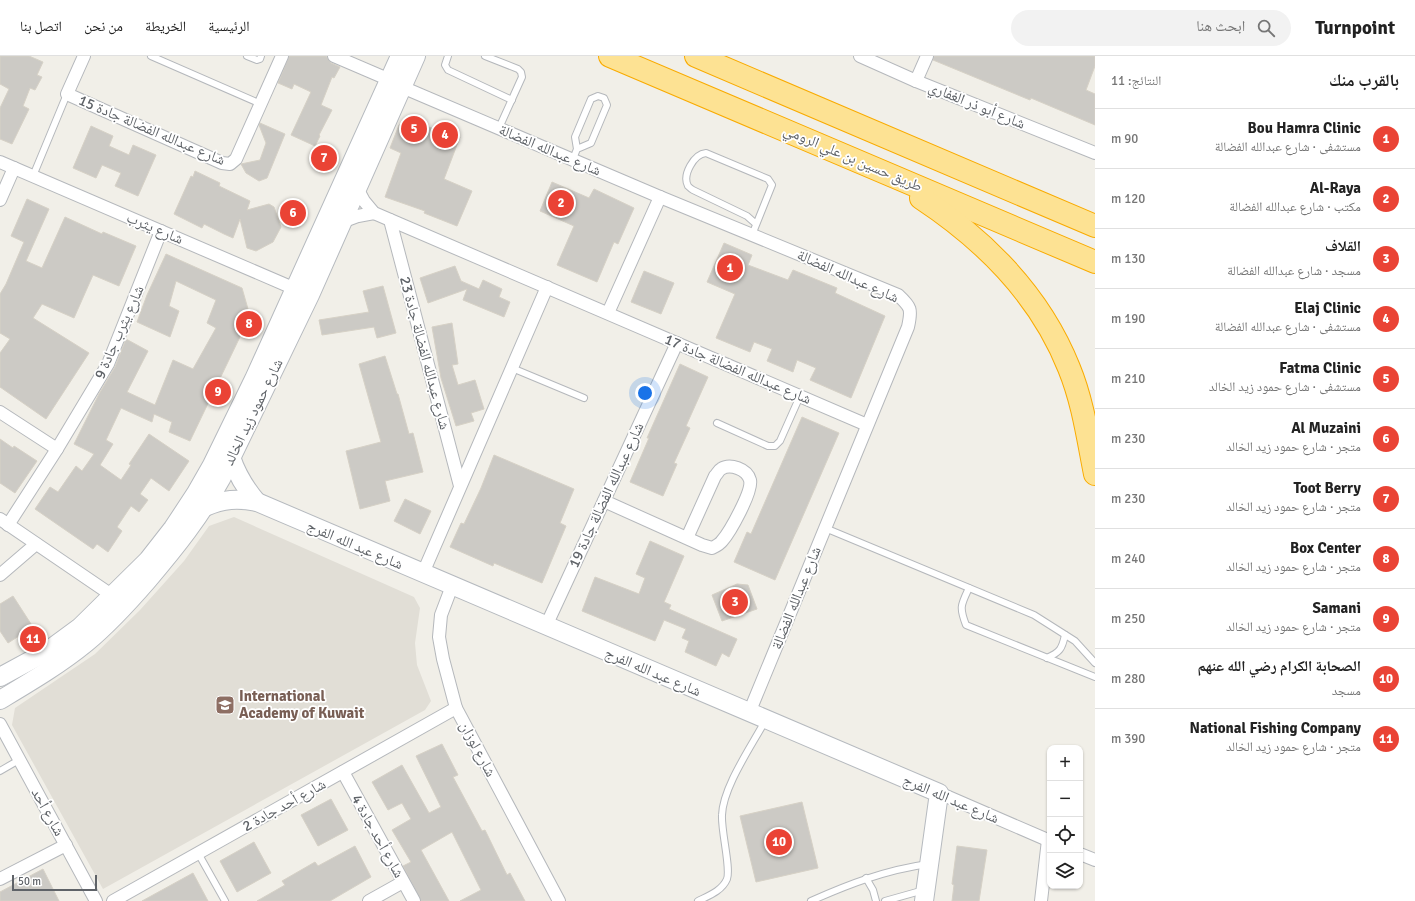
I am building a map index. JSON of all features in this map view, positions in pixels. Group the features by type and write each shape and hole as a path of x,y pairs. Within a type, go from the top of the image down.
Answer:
{"highway":[{"name":"طريق حسين بن علي الرومي","path":"610,56 1095,262"},
{"path":"696,56 1095,226"},
{"path":"877,133 1095,212"},
{"path":"875,168 951,219 981,244 1010,272 1031,299 1052,331 1069,368 1083,410 1095,474"}],"main road":[{"name":"شارع حمود زيد الخالد","path":"0,677 46,652 80,627 148,560 196,493 212,465 254,379 342,222 357,188 396,84 400,56"},
{"name":"شارع حمود زيد الخالد","path":"0,700 46,673 87,642 127,604 175,548 205,507 231,457 302,291 396,84 416,56"},
{"path":"231,457 241,481 256,502"},
{"name":"شارع عبد الله الفرج","path":"205,507 225,500 256,502 939,793"},
{"path":"925,895 939,793"}],"street":[{"name":"شارع عبدالله الفضالة جادة 15","path":"84,56 67,94 226,164 230,164 236,159 282,56"},
{"name":"شارع أبو ذر الغفاري","path":"860,56 916,81 1095,153"},
{"path":"916,81 928,56"},
{"name":"شارع عبدالله الفضالة","path":"340,57 396,84 499,128 575,154 660,197 754,230 898,295 908,304 911,312 908,327 749,713"},
{"name":"شارع يثرب","path":"0,162 302,291"},
{"path":"0,200 14,168"},
{"name":"شارع عبدالله الفضالة جادة 17","path":"357,188 364,201 374,213 867,424"},
{"path":"608,313 660,197"},
{"path":"342,222 358,216 374,213"},
{"name":"شارع عبدالله الفضالة جادة 23","path":"390,220 460,486"},
{"name":"شارع يثرب جادة 9","path":"4,522 57,449 108,364 161,231"},
{"path":"422,573 547,287"},
{"name":"شارع عبدالله الفضالة جادة 19","path":"546,626 677,343"},
{"path":"0,412 57,449"},
{"path":"604,501 702,546 712,548 721,543 732,528 750,488 750,479 744,472 737,468 728,467 721,469 715,476 687,538"},
{"path":"4,522 113,596"},
{"path":"0,575 36,544"},
{"name":"شارع لوزان","path":"452,586 441,615 439,637 443,659 456,708 559,901"},
{"name":"شارع أحد جادة 2","path":"113,901 456,708"},
{"name":"شارع أحد","path":"0,724 96,901"},
{"name":"شارع أحد جادة 4","path":"343,772 414,901"},
{"name":"شارع عبد الله الفرج","path":"939,793 1047,839"},
{"path":"0,879 66,845"},
{"path":"1041,901 1047,853"},
{"path":"1083,855 1095,860"},
{"path":"369,901 403,882"}],"lane":[{"path":"151,56 261,104"},
{"path":"247,56 257,60 261,56"},
{"path":"448,56 445,65 448,70 512,100"},
{"path":"485,56 518,69 522,76 499,128"},
{"path":"33,176 67,94"},
{"path":"598,96 604,98 607,105 591,143 575,154 575,137 591,99 598,96"},
{"path":"706,153 768,179 772,185 754,230 747,216 693,190 688,185 687,180 690,166 698,155 706,153"},
{"path":"512,368 584,398"},
{"path":"716,423 768,446 775,446 780,441 800,396"},
{"path":"825,528 1034,615 1075,641 1095,663"},
{"path":"969,588 963,602 961,613 966,625 1095,677"},
{"path":"1047,658 1058,653 1065,635"},
{"path":"698,901 720,888 726,881 728,869 722,824 723,803 731,782 765,720"},
{"path":"0,771 19,760"},
{"path":"198,853 225,901"},
{"path":"811,901 866,878 898,869 929,864"},
{"path":"866,878 873,890 876,901"},
{"path":"885,901 925,895"}],"shaded area":[{"name":"International Academy of Kuwait","path":"234,517 414,597 420,608 415,643 417,665 431,701 425,710 103,889 12,725 15,708 95,654 140,610 184,561 209,526"}],"building":[{"path":"0,56 29,56 43,62 37,75 42,77 35,90 30,88 23,106 29,109 12,144 0,139 0,108 9,89 0,84"},
{"path":"289,56 326,56 331,63 340,67 334,78 332,77 321,105 332,110 315,146 291,135 311,92 294,84 292,89 278,83"},
{"path":"934,56 1095,56 1095,66 1086,90 1095,94 1095,125 1031,98 1030,100 933,60"},
{"path":"413,121 434,129 435,127 460,137 444,179 472,191 457,226 424,213 425,211 385,197 401,153 390,148 399,125"},
{"path":"260,123 285,134 267,178 259,181 246,173 241,164 260,160 266,143 259,125"},
{"path":"91,126 113,136 109,146 129,155 133,145 156,155 138,196 115,186 121,173 102,165 96,178 73,168"},
{"path":"195,171 220,183 219,186 250,201 247,210 269,204 274,207 281,227 273,242 256,251 247,248 240,219 233,238 204,224 202,228 174,214 191,176 193,177"},
{"path":"552,182 589,198 594,189 634,208 618,244 614,242 597,282 557,265 574,226 540,211"},
{"path":"27,199 49,209 26,261 42,268 65,217 102,234 103,232 136,246 119,286 93,275 74,318 42,304 33,318 89,353 46,419 0,387 0,353 10,339 0,333 0,294 6,284 24,242 11,236"},
{"path":"724,243 752,255 748,265 788,280 793,270 837,288 835,293 885,316 851,398 810,380 816,368 797,360 793,372 767,361 772,349 754,342 750,352 716,338 735,294 707,282"},
{"path":"166,254 242,288 250,316 190,441 169,432 172,422 154,414 152,422 121,408 106,440 113,444 100,465 121,480 131,465 129,464 149,434 189,461 169,491 151,478 140,494 148,500 139,512 131,506 117,527 122,531 108,552 97,544 93,549 35,509 50,487 58,492 76,466 82,471 94,454 74,444 99,394 115,367 126,339 148,351 127,392 155,405 173,360 193,369 216,328 207,323 216,300 176,281 169,306 179,311 170,337 137,322 147,295"},
{"path":"455,266 461,281 479,289 483,280 502,289 499,297 510,302 504,317 463,300 467,289 428,303 420,278"},
{"path":"644,271 674,283 661,314 631,302"},
{"path":"383,286 396,333 377,338 374,327 322,335 319,320 369,312 363,291"},
{"path":"452,323 458,364 452,365 458,385 475,380 484,409 471,413 474,421 456,426 441,378 432,327"},
{"path":"385,356 398,394 409,434 413,433 423,472 385,481 390,501 360,509 346,451 381,442 359,364"},
{"path":"680,364 708,377 686,426 690,428 674,463 677,464 663,496 630,482 649,438 647,438"},
{"path":"802,417 839,433 775,580 734,562 747,532 751,534"},
{"path":"0,439 37,461 15,493 0,483"},
{"path":"494,455 574,489 560,523 566,526 542,583 494,563 493,566 450,547 461,523 464,524 481,488"},
{"path":"405,499 431,511 420,534 394,521"},
{"path":"650,541 684,556 664,602 671,605 669,609 737,639 729,657 722,653 716,666 685,652 689,641 682,638 686,629 664,620 655,641 582,611 595,577 639,594 645,578 636,574"},
{"path":"737,584 748,585 757,609 722,621 712,595"},
{"path":"13,596 33,627 8,643 0,631 0,604"},
{"path":"442,744 458,775 453,777 482,831 485,830 507,875 510,873 525,901 460,901 481,890 452,832 421,850 449,901 421,901 403,866 411,862 392,830 411,819 402,803 388,810 372,782 402,765 429,813 441,807 416,756"},
{"path":"331,799 348,830 318,846 301,815"},
{"path":"802,802 818,868 756,882 740,816"},
{"path":"254,842 271,873 237,892 220,861"},
{"path":"355,846 371,877 330,901 257,901 285,885 282,881 315,862 318,866"},
{"path":"957,846 987,850 979,901 952,901 954,885 952,884"},
{"path":"43,869 59,901 0,901 0,892"},
{"path":"193,873 208,901 142,901"}],"place":[{"name":"Fatma Clinic","path":"414,129"},
{"name":"Elaj Clinic","path":"445,135"},
{"name":"Toot Berry","path":"324,158"},
{"name":"Al-Raya","path":"561,203"},
{"name":"Al Muzaini","path":"293,213"},
{"name":"Bou Hamra Clinic","path":"730,268"},
{"name":"Box Center","path":"249,324"},
{"name":"Samani","path":"218,392"},
{"name":"القلاف","path":"735,602"},
{"name":"National Fishing Company","path":"33,639"},
{"name":"International Academy of Kuwait","path":"225,705"},
{"name":"الصحابة الكرام رضي الله عنهم","path":"779,842"}]}
